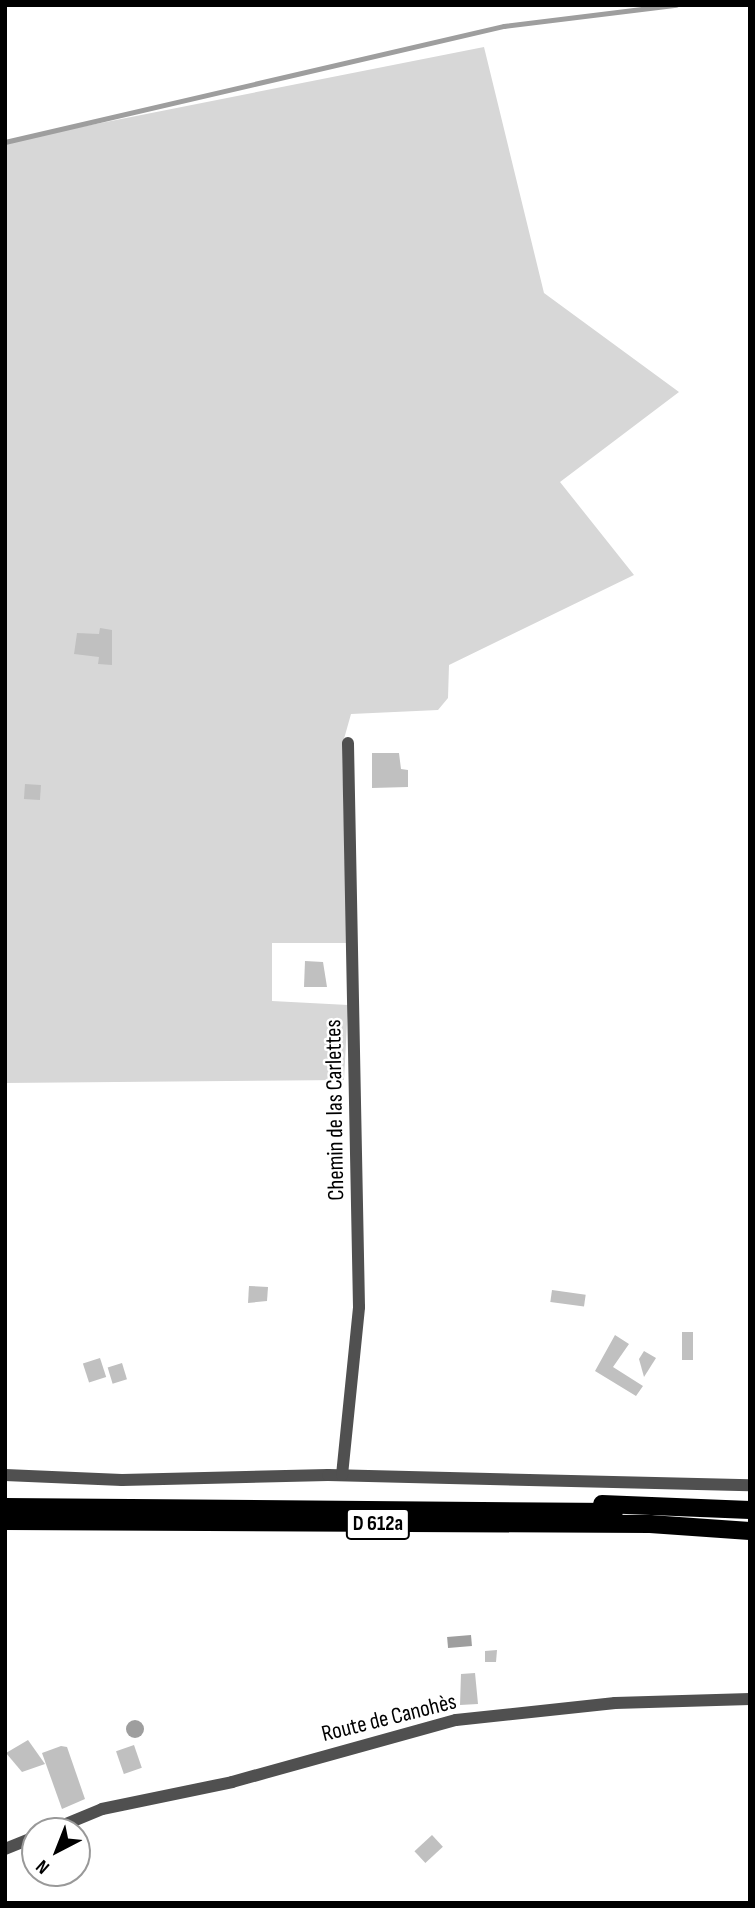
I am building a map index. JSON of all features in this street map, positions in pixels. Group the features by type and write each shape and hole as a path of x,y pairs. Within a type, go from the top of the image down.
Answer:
{"main road":[{"path":"529,1508 582,1503 750,1510"},
{"name":"D 612a","path":"5,1507 529,1508 750,1518"},
{"name":"D 612a","path":"5,1521 650,1524 750,1531"}],"street":[{"name":"Chemin de las Carlettes","path":"342,1475 359,1307 348,743"},
{"path":"5,1475 122,1480 342,1475 750,1485"},
{"name":"Route de Canohès","path":"83,1817 102,1809 232,1782 456,1720 615,1703 750,1699"}],"shaded area":[{"path":"484,47 544,293 679,392 560,482 634,575 449,665 448,698 438,710 351,714 342,746 347,943 272,943 272,1001 348,1005 344,1080 5,1083 5,142"},
{"path":"471,1635 472,1646 448,1648 447,1637"},
{"path":"135,1720 141,1723 144,1729 141,1735 135,1738 129,1735 126,1729 129,1723"}],"building":[{"path":"100,628 112,630 112,665 98,664 99,657 74,654 77,633 99,634"},
{"path":"372,753 399,753 401,769 408,770 408,787 372,788"},
{"path":"25,784 41,785 40,800 24,799"},
{"path":"305,961 323,962 327,987 304,987"},
{"path":"249,1286 268,1287 267,1301 248,1303"},
{"path":"552,1290 586,1295 584,1307 550,1302"},
{"path":"682,1332 693,1332 693,1360 682,1360"},
{"path":"615,1335 629,1344 613,1367 643,1386 636,1396 595,1371"},
{"path":"644,1351 656,1358 644,1377 639,1359"},
{"path":"100,1358 106,1377 89,1383 83,1364"},
{"path":"122,1363 127,1379 113,1384 108,1367"},
{"path":"497,1650 496,1662 485,1662 485,1651"},
{"path":"475,1673 478,1704 460,1705 461,1674"},
{"path":"28,1740 45,1764 22,1772 6,1753"},
{"path":"134,1745 142,1768 124,1774 116,1751"},
{"path":"61,1746 67,1747 85,1799 62,1809 42,1753"},
{"path":"432,1835 443,1847 425,1863 414,1851"}],"waterway":[{"path":"5,142 504,26 676,5"}]}
